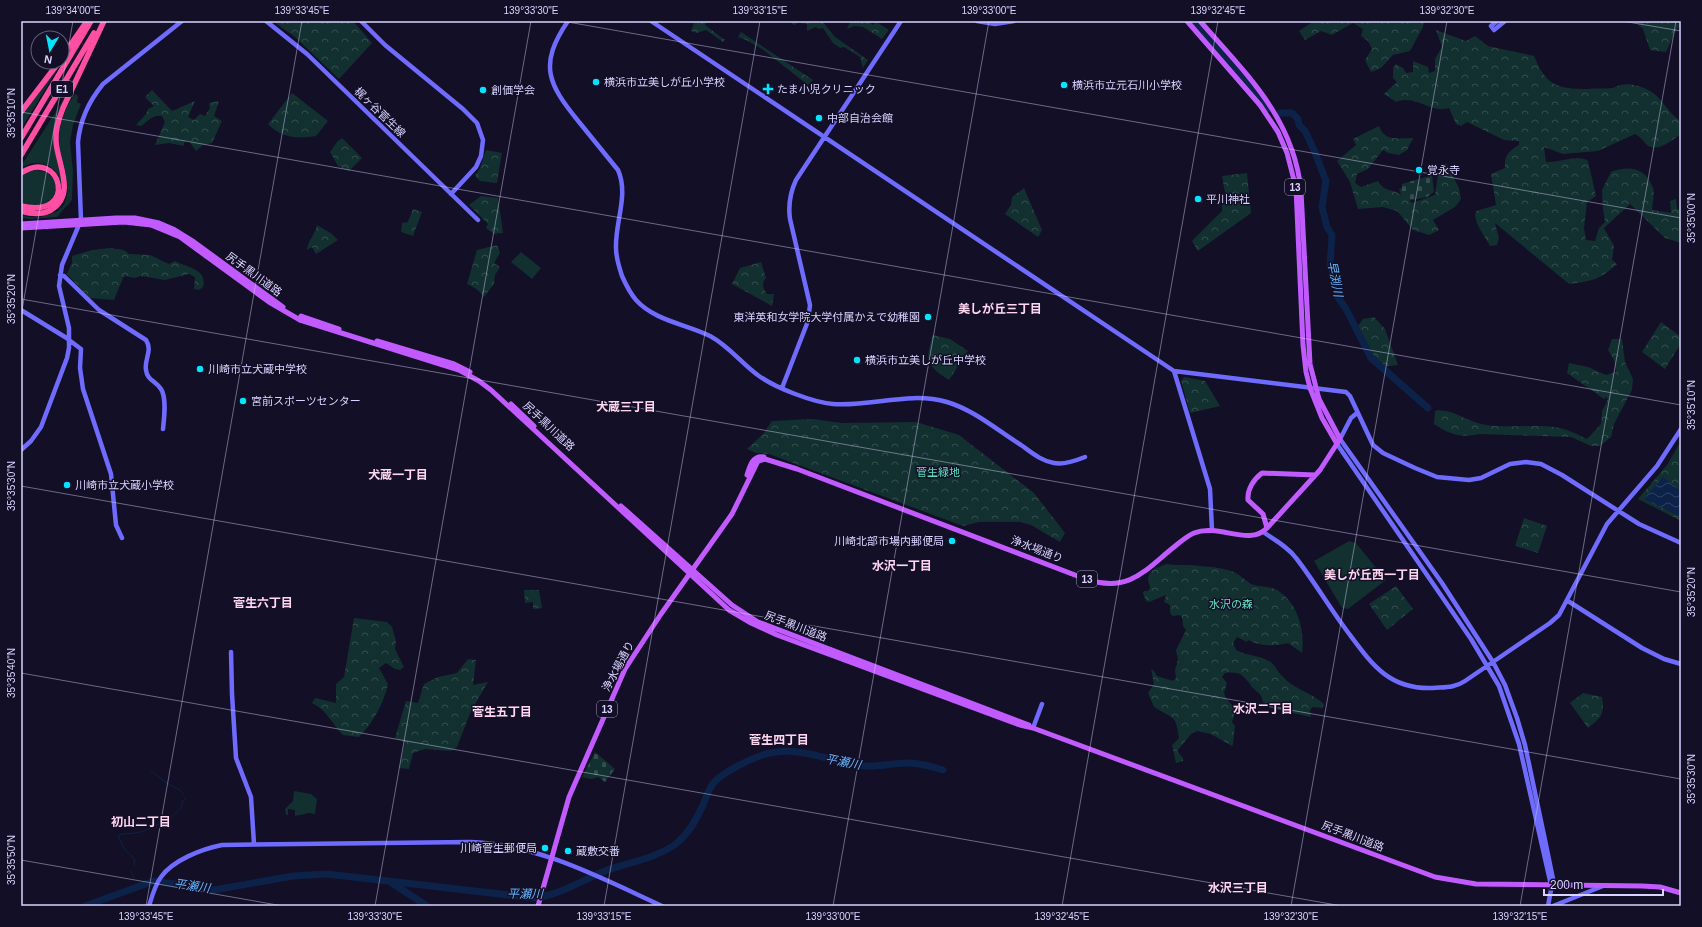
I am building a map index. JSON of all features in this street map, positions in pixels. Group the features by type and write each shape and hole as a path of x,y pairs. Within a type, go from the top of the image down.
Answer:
{"highway":[{"path":"70,45 87,21"},
{"name":"E1","path":"21,138 91,21"},
{"path":"21,211 31,214 46,212 58,205 62,199 65,185 56,142 58,122 103,21"},
{"name":"E1","path":"21,155 103,21"},
{"path":"21,112 53,70"},
{"path":"21,173 34,167 46,168 55,175 59,188 56,200 46,207 39,209 21,206"}],"main road":[{"name":"13","path":"1187,21 1267,114 1282,140 1290,159 1296,188 1304,354 1322,418 1339,442"},
{"name":"13","path":"1200,21 1268,100 1284,127 1294,150 1301,191 1309,354 1313,388"},
{"name":"尻手黒川道路","path":"21,228 135,218 164,225 194,242 289,311 316,321 454,364 474,374 493,388 691,572 732,605 758,622 1023,722 1033,728 1435,877 1476,884 1655,886 1681,892"},
{"name":"尻手黒川道路","path":"21,224 80,222"},
{"path":"1265,530 1315,475 1339,442"},
{"name":"浄水場通り","path":"539,904 575,781 626,669 661,614 728,519 758,461 764,459 797,469 1088,580 1106,584 1123,583 1132,580 1147,571 1167,552 1195,533 1212,530 1244,536 1257,535 1265,530"},
{"path":"1265,530 1263,514 1248,500 1249,491 1257,477 1262,473 1315,475"}],"street":[{"path":"21,450 31,441 41,427 67,358 70,340 69,328 60,294 60,275 80,222 78,142 80,130 90,104 108,80 182,21"},
{"name":"梶ヶ谷菅生線","path":"266,21 307,54 478,220"},
{"path":"361,21 385,45 463,109 477,123 483,140 481,156 476,167 451,194"},
{"path":"568,21 557,36 552,50 550,64 551,78 560,100 618,170 621,177 623,189 616,241 616,256 619,267 631,294 644,308 652,313 683,324 711,337 760,377 782,388 807,397 832,404 856,404 912,398 940,400 975,414 1046,461 1065,463 1085,457"},
{"path":"653,21 1174,371 1342,391 1348,394 1368,438 1378,450 1434,476 1457,480 1475,480 1510,464 1526,462 1541,464 1562,475 1650,530 1681,543"},
{"path":"782,388 808,321 810,305 790,219 790,198 796,180 901,21"},
{"path":"977,21 995,24 1014,21"},
{"path":"1497,21 1491,26 1494,30 1504,21"},
{"path":"60,275 64,276 99,310 146,340 150,351 146,364 146,373 151,380 160,387 163,394 164,430"},
{"path":"21,310 70,340 81,349 80,368 83,389 111,474 116,525 122,538"},
{"path":"1174,371 1210,489 1212,530"},
{"path":"1339,442 1351,418 1357,413"},
{"path":"1265,530 1292,553 1368,660 1389,678 1401,684 1415,688 1452,687 1460,685 1550,623 1559,615 1568,601 1600,534 1662,460 1681,429"},
{"path":"1339,442 1442,583 1493,662 1504,685 1517,718 1525,745 1553,879 1548,906"},
{"path":"1339,442 1488,665 1499,686 1519,744 1551,885"},
{"path":"1568,601 1642,648 1664,659 1681,664"},
{"path":"231,652 236,764 251,797 254,844"},
{"path":"1033,728 1042,704"},
{"path":"149,906 160,877 180,862 204,849 228,844 491,842 552,857 662,906"},
{"path":"1553,906 1603,886"}],"green space":[{"path":"273,21 353,21 372,43 339,79 295,37"},
{"path":"691,21 707,21 705,25 725,40 723,42 706,30 697,33 691,31 694,23"},
{"path":"792,21 822,21 835,37 868,60 863,68 860,57 844,47 840,48 833,43 823,28 819,29 816,27 807,31 807,24 798,22 795,25 792,24"},
{"path":"848,21 868,21 873,25 876,22 889,30 882,39 863,27 854,26 847,29 850,22"},
{"path":"1314,21 1424,21 1423,27 1410,51 1393,55 1381,68 1371,72 1365,60 1372,49 1368,41 1361,36 1363,29 1353,23 1332,35 1321,31 1305,40 1299,31"},
{"path":"1640,21 1674,21 1680,25 1675,32 1666,52 1650,50 1643,29 1637,24"},
{"path":"1436,30 1466,41 1475,36 1488,46 1534,56 1543,74 1554,84 1569,88 1588,89 1613,88 1624,84 1638,86 1657,96 1672,114 1681,121 1681,134 1665,145 1656,148 1651,147 1635,134 1598,151 1563,154 1544,147 1546,162 1579,158 1588,161 1596,196 1587,202 1584,228 1586,240 1595,241 1599,228 1605,222 1602,190 1611,172 1630,169 1641,172 1650,181 1654,190 1652,210 1671,213 1670,201 1676,199 1677,209 1681,210 1681,243 1665,238 1630,204 1604,228 1614,246 1612,260 1617,264 1600,277 1590,281 1569,284 1495,223 1499,238 1497,245 1490,246 1477,224 1475,215 1476,211 1496,205 1491,174 1505,168 1506,157 1512,149 1519,145 1519,141 1504,140 1467,122 1461,126 1456,124 1449,108 1442,109 1429,107 1410,100 1396,102 1384,94 1397,82 1393,78 1393,68 1396,64 1403,68 1406,73 1413,72 1413,61 1428,67 1429,73 1435,71 1435,59 1442,47"},
{"path":"741,32 813,80 808,85 762,49 738,37"},
{"path":"55,73 21,129 21,115"},
{"path":"152,90 172,111 195,101 188,117 194,120 200,114 205,116 210,108 209,103 219,101 214,116 222,121 212,143 203,145 196,151 189,141 184,143 184,146 169,143 155,145 165,122 162,116 153,117 141,126 136,125 146,114 148,109 154,106 145,97"},
{"path":"292,93 328,121 316,136 296,137 284,135 273,129 268,124"},
{"path":"67,94 55,128 62,186 55,171 46,165 35,163 21,169 21,166"},
{"path":"76,94 78,96 77,102 81,104 73,125 70,142 73,171 72,200 57,217 30,219 21,218 21,215 36,217 51,214 61,209 66,201 68,191 67,181 60,148 59,134 66,109"},
{"path":"1379,126 1384,135 1388,137 1413,138 1407,150 1399,155 1388,153 1383,150 1368,169 1357,174 1355,183 1361,187 1378,181 1383,187 1399,193 1412,203 1435,195 1439,168 1446,163 1459,188 1461,199 1455,207 1433,220 1439,230 1429,235 1413,230 1397,211 1383,207 1358,209 1350,182 1337,161 1356,145 1353,139"},
{"path":"342,138 362,158 349,171 338,166 330,152"},
{"path":"486,150 502,153 497,183 480,181 475,176 480,168"},
{"path":"36,170 44,172 50,176 56,186 55,192 47,203 39,206 21,204 21,177 27,172"},
{"path":"1247,173 1251,213 1198,251 1192,241 1222,211 1222,199 1225,193 1222,176"},
{"path":"1432,175 1434,192 1427,197 1408,201 1401,194 1399,189 1402,188 1402,184"},
{"path":"1024,188 1042,230 1038,237 1005,214 1011,205 1012,197"},
{"path":"481,196 498,198 503,233 494,234 486,228 488,224 469,205"},
{"path":"413,209 422,212 413,236 401,232 402,223 408,222"},
{"path":"317,225 332,234 338,240 316,254 312,247 307,250"},
{"path":"497,245 500,253 494,263 500,267 495,275 494,284 484,297 477,289 467,284 477,250"},
{"path":"110,248 124,250 129,254 150,255 169,264 175,261 190,267 199,272 202,276 204,281 203,287 199,290 194,289 195,277 189,274 165,280 141,276 134,278 126,276 123,278 114,300 89,298 67,274 72,263 72,256 92,250"},
{"path":"521,252 541,268 532,279 511,262"},
{"path":"761,262 766,278 763,282 764,288 767,294 774,294 772,306 732,284 740,268"},
{"path":"1374,317 1385,329 1398,365 1382,367 1368,349 1357,327 1363,319"},
{"path":"1661,322 1681,337 1681,343 1665,369 1642,352"},
{"path":"933,335 950,339 968,351 949,380 941,375 929,361 928,356 930,343"},
{"path":"1612,339 1622,339 1625,362 1633,379 1632,390 1614,424 1611,437 1600,446 1591,446 1571,437 1480,434 1467,436 1456,435 1434,424 1435,411 1447,411 1481,424 1555,427 1568,430 1587,439 1601,424 1602,411 1608,399 1606,397 1604,399 1567,373 1569,363 1588,367 1606,375 1616,372 1614,360 1608,350"},
{"path":"1184,377 1205,381 1220,406 1190,413 1181,381"},
{"name":"菅生緑地","path":"812,419 842,423 916,422 959,435 1034,493 1065,533 1060,542 1031,525 1020,522 979,522 963,526 769,454 756,453 747,449 764,433 772,421"},
{"path":"1681,441 1681,521 1638,499 1667,465"},
{"path":"1524,518 1547,526 1538,553 1515,546"},
{"path":"1349,541 1356,543 1386,580 1348,609 1342,608 1314,561"},
{"name":"水沢の森","path":"1167,564 1196,565 1227,570 1236,573 1251,584 1272,588 1283,594 1294,608 1301,626 1303,644 1302,653 1288,643 1263,645 1248,640 1247,642 1237,637 1233,643 1236,650 1271,662 1287,681 1324,704 1322,708 1313,707 1310,710 1311,717 1267,707 1260,695 1242,675 1225,673 1222,677 1227,683 1224,693 1226,698 1236,710 1232,722 1235,726 1232,746 1211,734 1197,731 1192,733 1177,751 1183,758 1183,761 1176,763 1172,745 1179,738 1175,721 1154,707 1148,693 1154,684 1151,669 1157,676 1173,681 1176,678 1175,670 1178,660 1176,650 1186,630 1183,626 1182,617 1179,615 1173,616 1170,613 1170,605 1164,602 1166,595 1149,602 1146,601 1143,593 1144,591 1148,591 1150,588 1148,578 1150,573 1158,567"},
{"path":"1396,586 1413,609 1387,630 1369,604"},
{"path":"524,590 539,590 542,608 533,609 533,602 525,603"},
{"path":"354,618 387,622 392,627 396,641 395,649 404,667 400,670 395,669 386,663 379,668 388,684 386,691 381,705 373,719 359,737 343,735 325,713 312,703 315,698 336,703 336,684 344,677"},
{"path":"468,659 476,660 473,685 488,682 471,711 457,747 451,751 425,749 413,753 409,769 399,768 405,742 395,738 406,701 418,703 424,684 438,677 457,673"},
{"path":"1583,693 1602,697 1603,708 1601,715 1588,728 1570,703"},
{"path":"595,752 615,769 605,782 598,777 592,779 582,777"},
{"path":"294,791 311,794 317,799 315,814 309,813 295,816 295,810 288,809 288,815 286,815 285,809 293,801"}],"water":[{"path":"1663,477 1681,491 1681,517 1644,499"}],"waterway":[{"name":"早渕川","path":"1194,21 1268,109"},
{"name":"早渕川","path":"1280,113 1292,113 1298,119 1299,125 1305,131 1314,150 1326,181 1322,207 1327,227 1332,235 1330,265 1337,284 1337,296 1346,309 1371,358 1428,408"},
{"name":"平瀬川","path":"85,906 154,881 214,890 293,876 327,874 535,898 562,891 605,871 663,852 678,842 690,829 708,792 716,780 730,770 747,761 770,753 782,751 806,753 865,766 912,763 943,770"},
{"path":"151,771 165,782 180,790 184,795"},
{"path":"134,866 135,860 123,847 118,835 140,832 157,825 176,813 180,809 182,802 185,799"},
{"path":"131,871 134,878"},
{"path":"392,883 427,906"}],"place":[{"name":"横浜市立美しが丘小学校","path":"596,82"},
{"name":"横浜市立元石川小学校","path":"1064,85"},
{"name":"たま小児クリニック","path":"768,89"},
{"name":"創価学会","path":"483,90"},
{"name":"中部自治会館","path":"819,118"},
{"name":"覚永寺","path":"1419,170"},
{"name":"平川神社","path":"1198,199"},
{"name":"東洋英和女学院大学付属かえで幼稚園","path":"928,317"},
{"name":"横浜市立美しが丘中学校","path":"857,360"},
{"name":"川崎市立犬蔵中学校","path":"200,369"},
{"name":"宮前スポーツセンター","path":"243,401"},
{"name":"川崎市立犬蔵小学校","path":"67,485"},
{"name":"川崎北部市場内郵便局","path":"952,541"},
{"name":"川崎菅生郵便局","path":"545,848"},
{"name":"蔵敷交番","path":"568,851"}],"district":[{"name":"美しが丘三丁目","path":"1000,309"},
{"name":"犬蔵三丁目","path":"626,407"},
{"name":"犬蔵一丁目","path":"398,475"},
{"name":"水沢一丁目","path":"902,566"},
{"name":"美しが丘西一丁目","path":"1372,575"},
{"name":"菅生六丁目","path":"263,603"},
{"name":"水沢二丁目","path":"1263,709"},
{"name":"菅生五丁目","path":"502,712"},
{"name":"菅生四丁目","path":"779,740"},
{"name":"初山二丁目","path":"141,822"},
{"name":"水沢三丁目","path":"1238,888"}]}
